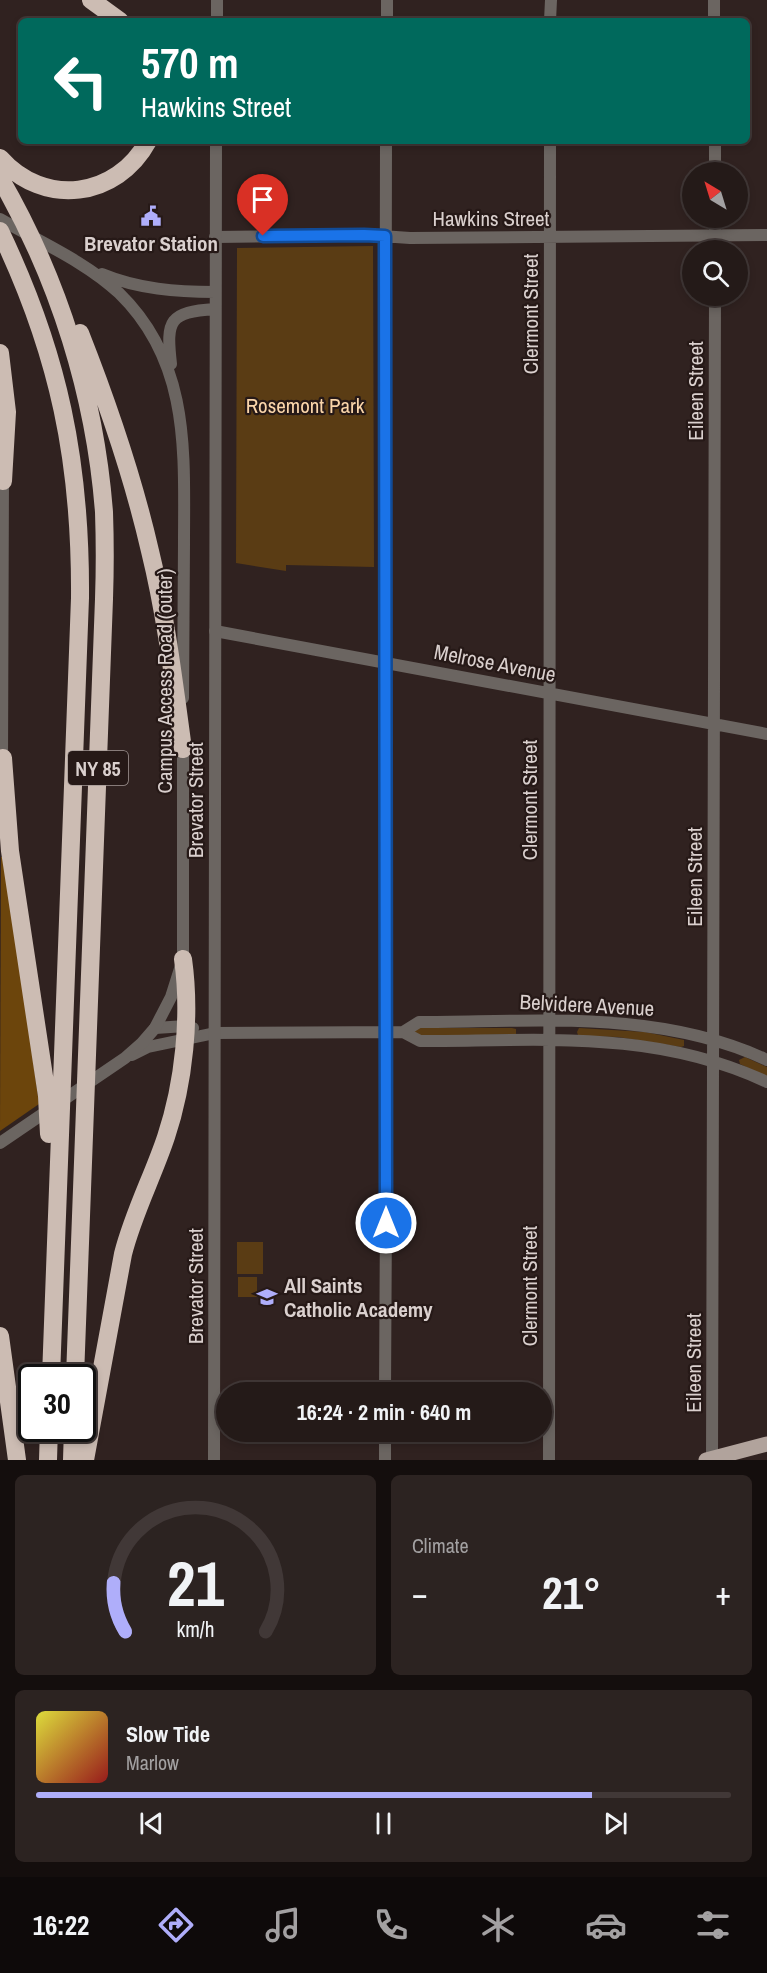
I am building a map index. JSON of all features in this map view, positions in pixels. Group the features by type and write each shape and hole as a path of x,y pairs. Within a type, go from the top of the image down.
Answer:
{"highway":[{"path":"91,0 116,18"},
{"path":"0,158 16,174 31,182 51,189 76,190 90,188 116,177 133,163 146,144"},
{"name":"NY 85","path":"0,178 22,217 56,296 77,360 92,424 104,512 104,599 75,1364"},
{"path":"22,217 43,250 64,293 124,454 158,583 183,750"},
{"name":"NY 85","path":"0,231 33,307 58,385 74,470 78,513 80,598 51,1364"},
{"path":"0,353 7,412 3,481"},
{"path":"3,758 10,851 48,1105 52,1329"},
{"path":"85,1460 123,1254 128,1235 167,1135 186,1032 186,981 183,959"},
{"path":"0,1336 17,1460"},
{"path":"48,1460 49,1442"},
{"path":"72,1460 73,1442"}],"main road":[{"path":"709,1459 767,1444"}],"street":[{"path":"217,0 217,18"},
{"path":"387,0 387,18"},
{"path":"550,0 550,18"},
{"path":"714,0 714,18"},
{"name":"Brevator Street","path":"214,1460 216,144"},
{"path":"385,1382 386,144"},
{"name":"Clermont Street","path":"549,1460 550,144"},
{"path":"715,144 715,162"},
{"name":"Campus Access Road (outer)","path":"0,219 96,275 131,306 155,339 165,358 180,408 184,456 183,959 171,997 154,1028 142,1043 125,1058 110,1066 0,1143"},
{"path":"715,228 715,237"},
{"name":"Hawkins Street","path":"215,237 364,235 403,238 715,237 767,235"},
{"path":"62,254 107,276 135,284 175,291 215,292"},
{"name":"Eileen Street","path":"709,1459 714,1061 715,306"},
{"path":"172,380 168,337 173,322 181,314 190,311 215,309"},
{"path":"0,432 3,481 3,758 0,788"},
{"name":"Melrose Avenue","path":"215,631 767,734"},
{"name":"Belvidere Avenue","path":"154,1028 215,1033 387,1033 403,1032 419,1022 640,1024 713,1040 767,1060"},
{"name":"Belvidere Avenue","path":"125,1058 186,1032"},
{"name":"Belvidere Avenue","path":"403,1032 420,1041 622,1042 677,1051 714,1061 767,1082"},
{"path":"385,1442 385,1460"}],"green space":[{"name":"Rosemont Park","path":"373,246 374,567 286,565 286,571 236,563 237,248"},
{"path":"416,1028 512,1028 516,1029 516,1034 416,1037 413,1030"},
{"path":"579,1028 645,1032 684,1040 684,1046 618,1037 582,1036 578,1035"},
{"path":"745,1057 767,1067 767,1077 740,1064 739,1060"},
{"path":"237,1242 263,1242 263,1274 237,1274"},
{"path":"238,1277 257,1277 257,1297 238,1297"}],"shaded area":[{"path":"1,857 5,857 39,1104 0,1131"}],"place":[{"name":"Brevator Station","path":"151,216"},
{"name":"All Saints Catholic Academy","path":"267,1297"}],"route":[{"path":"263,236 385,236 386,1223"}]}
